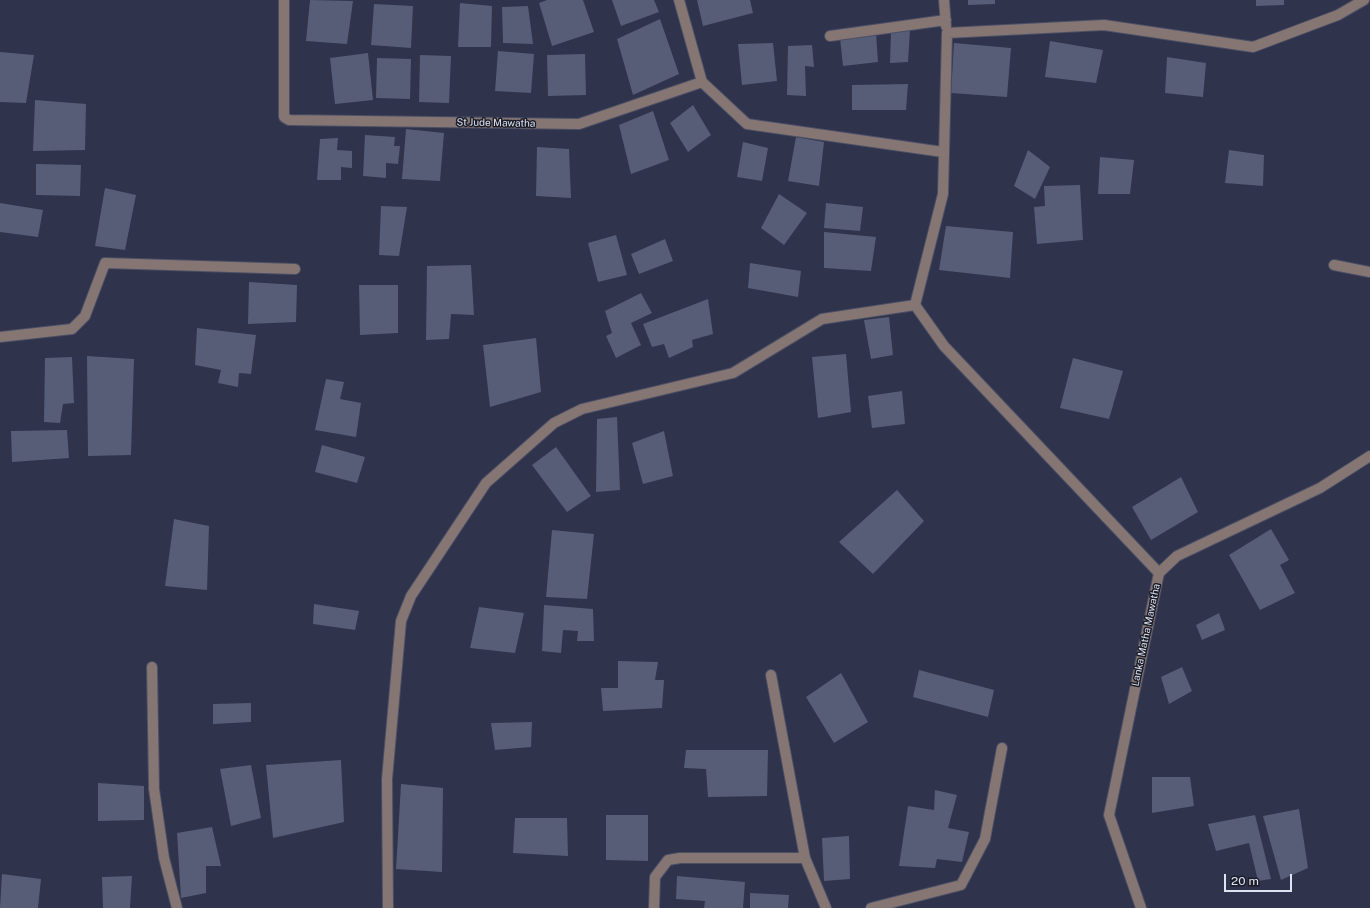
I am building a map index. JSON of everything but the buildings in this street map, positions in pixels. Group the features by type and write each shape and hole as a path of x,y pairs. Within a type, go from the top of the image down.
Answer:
{"street":[{"name":"St Jude Mawatha","path":"284,0 284,116 289,120 579,124 702,82"},
{"path":"679,0 702,82 746,124 943,152"},
{"path":"944,0 946,33 943,194 916,305 944,346 1159,573"},
{"path":"946,33 1104,25 1253,47 1338,15 1364,0"},
{"path":"830,36 946,20"},
{"path":"0,337 72,329 85,316 105,263 296,269"},
{"path":"1334,265 1370,272"},
{"path":"388,908 387,779 401,622 411,596 486,483 554,423 582,409 733,373 822,319 916,305"},
{"name":"Lanka Matha Mawatha","path":"1141,908 1109,816 1159,573 1177,556 1320,488 1370,456"},
{"path":"152,667 154,789 164,858 177,908"},
{"path":"771,675 805,858 826,908"},
{"path":"870,908 962,885 984,839 1002,748"},
{"path":"654,908 655,877 668,860 680,858 805,858"}]}
